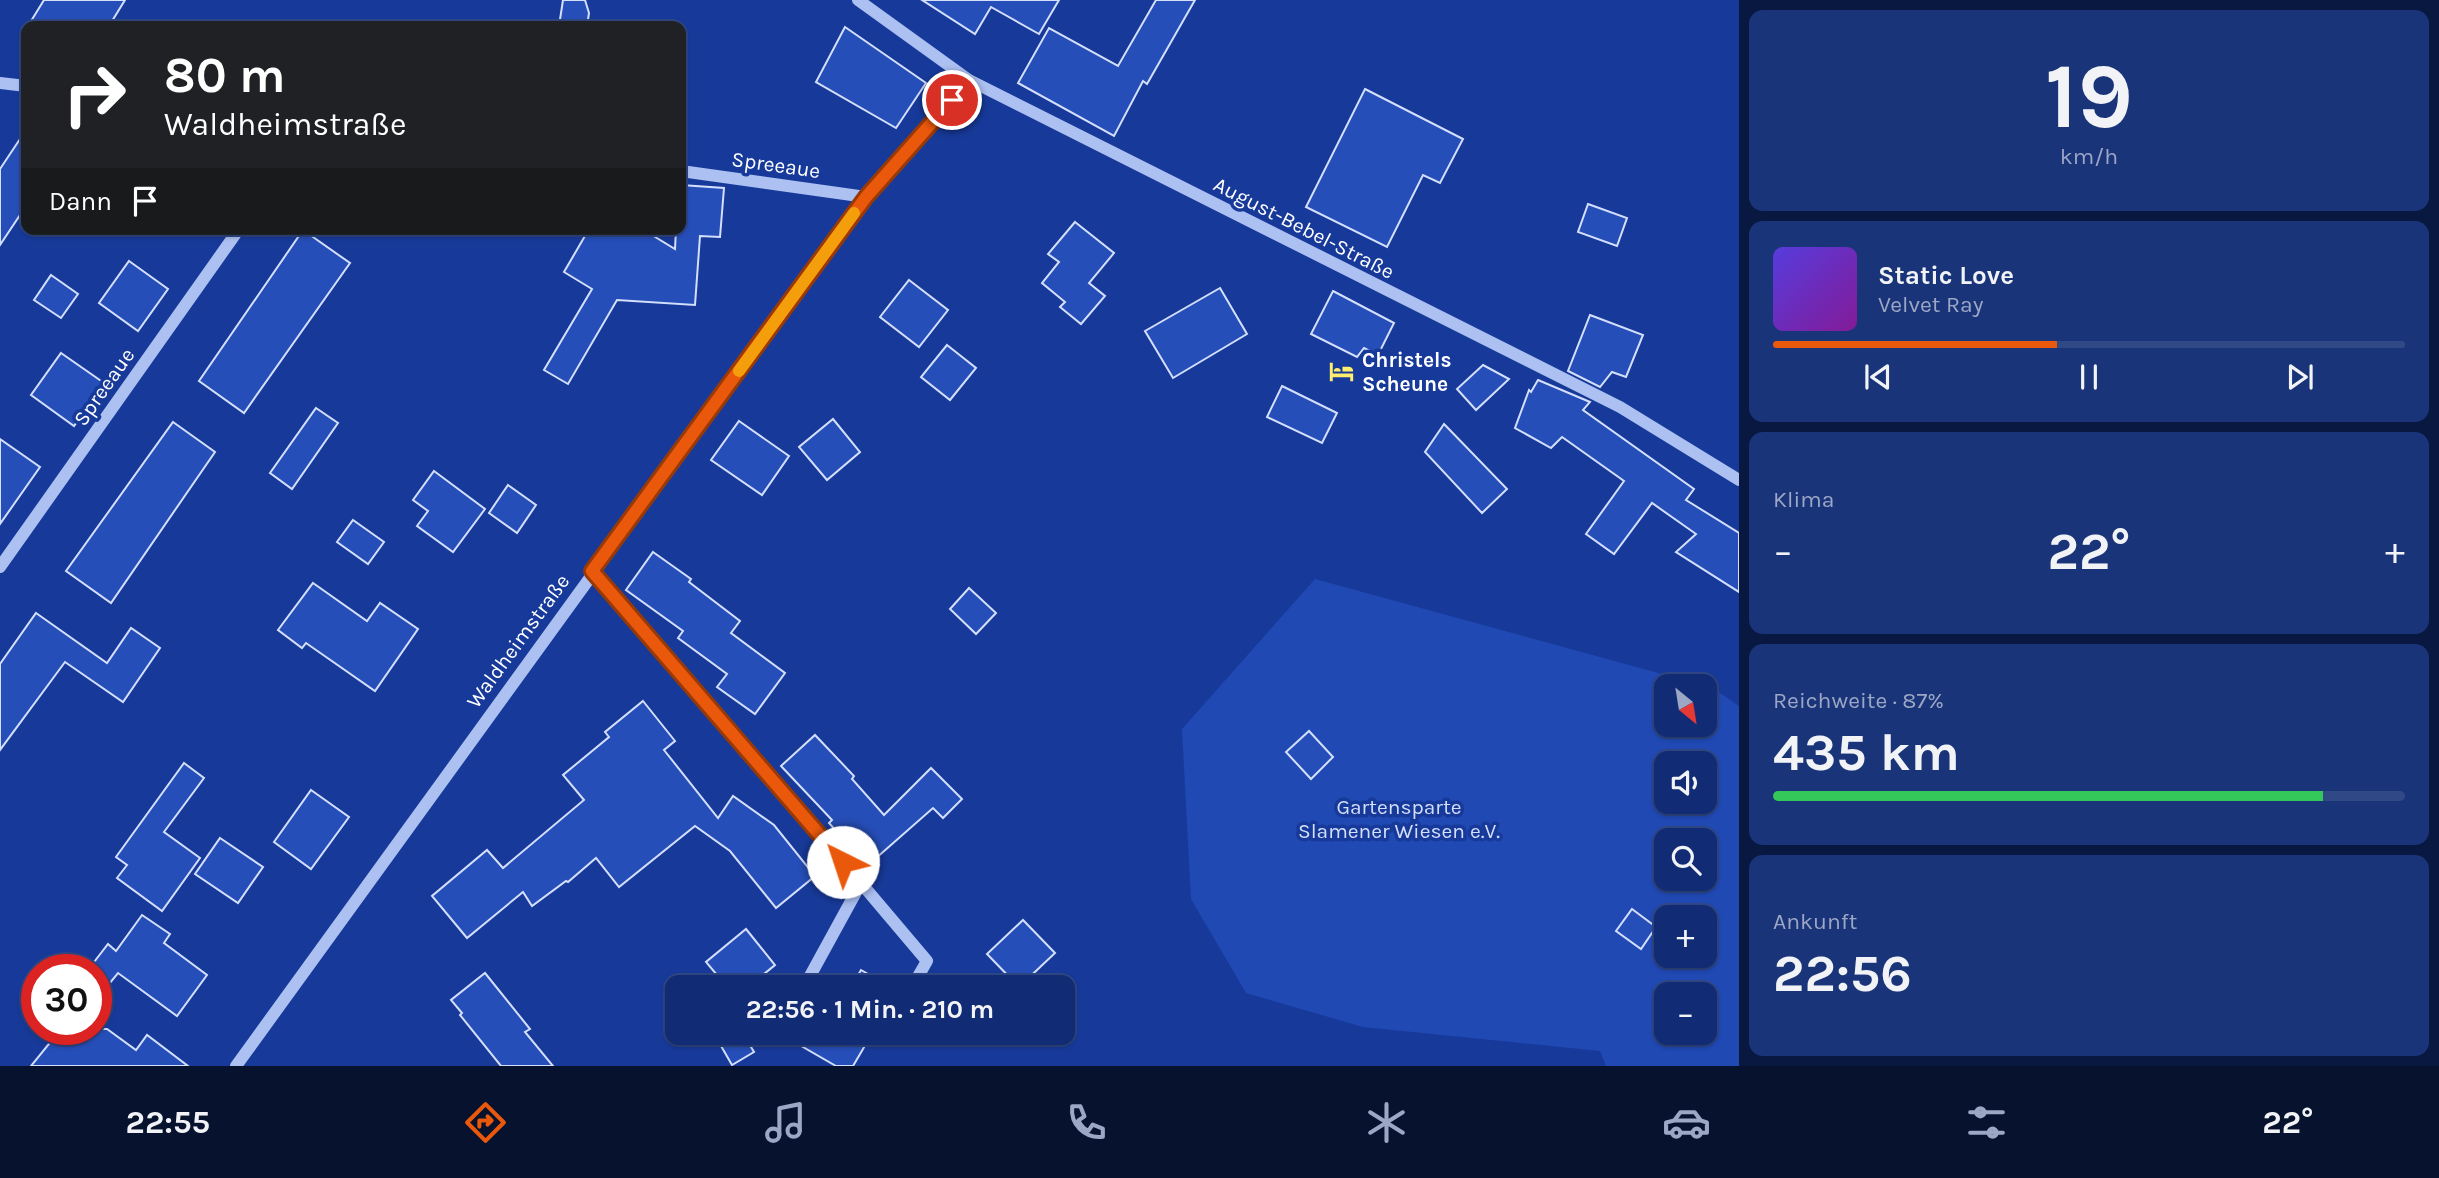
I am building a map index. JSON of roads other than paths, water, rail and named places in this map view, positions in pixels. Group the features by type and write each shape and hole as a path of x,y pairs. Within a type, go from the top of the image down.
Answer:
{"street":[{"name":"August-Bebel-Straße","path":"858,0 969,80 1620,407 1739,480"},
{"name":"Waldheimstraße","path":"236,1066 592,571 866,197 969,80"},
{"path":"0,83 21,85"},
{"name":"Spreeaue","path":"686,172 866,197"},
{"name":"Spreeaue","path":"0,567 235,235"},
{"path":"592,571 926,961 918,975"},
{"path":"811,975 861,883"}],"place":[{"name":"Christels Scheune","path":"1342,372"}],"park label":[{"name":"Gartensparte Slamener Wiesen e.V.","path":"1399,819"}]}
